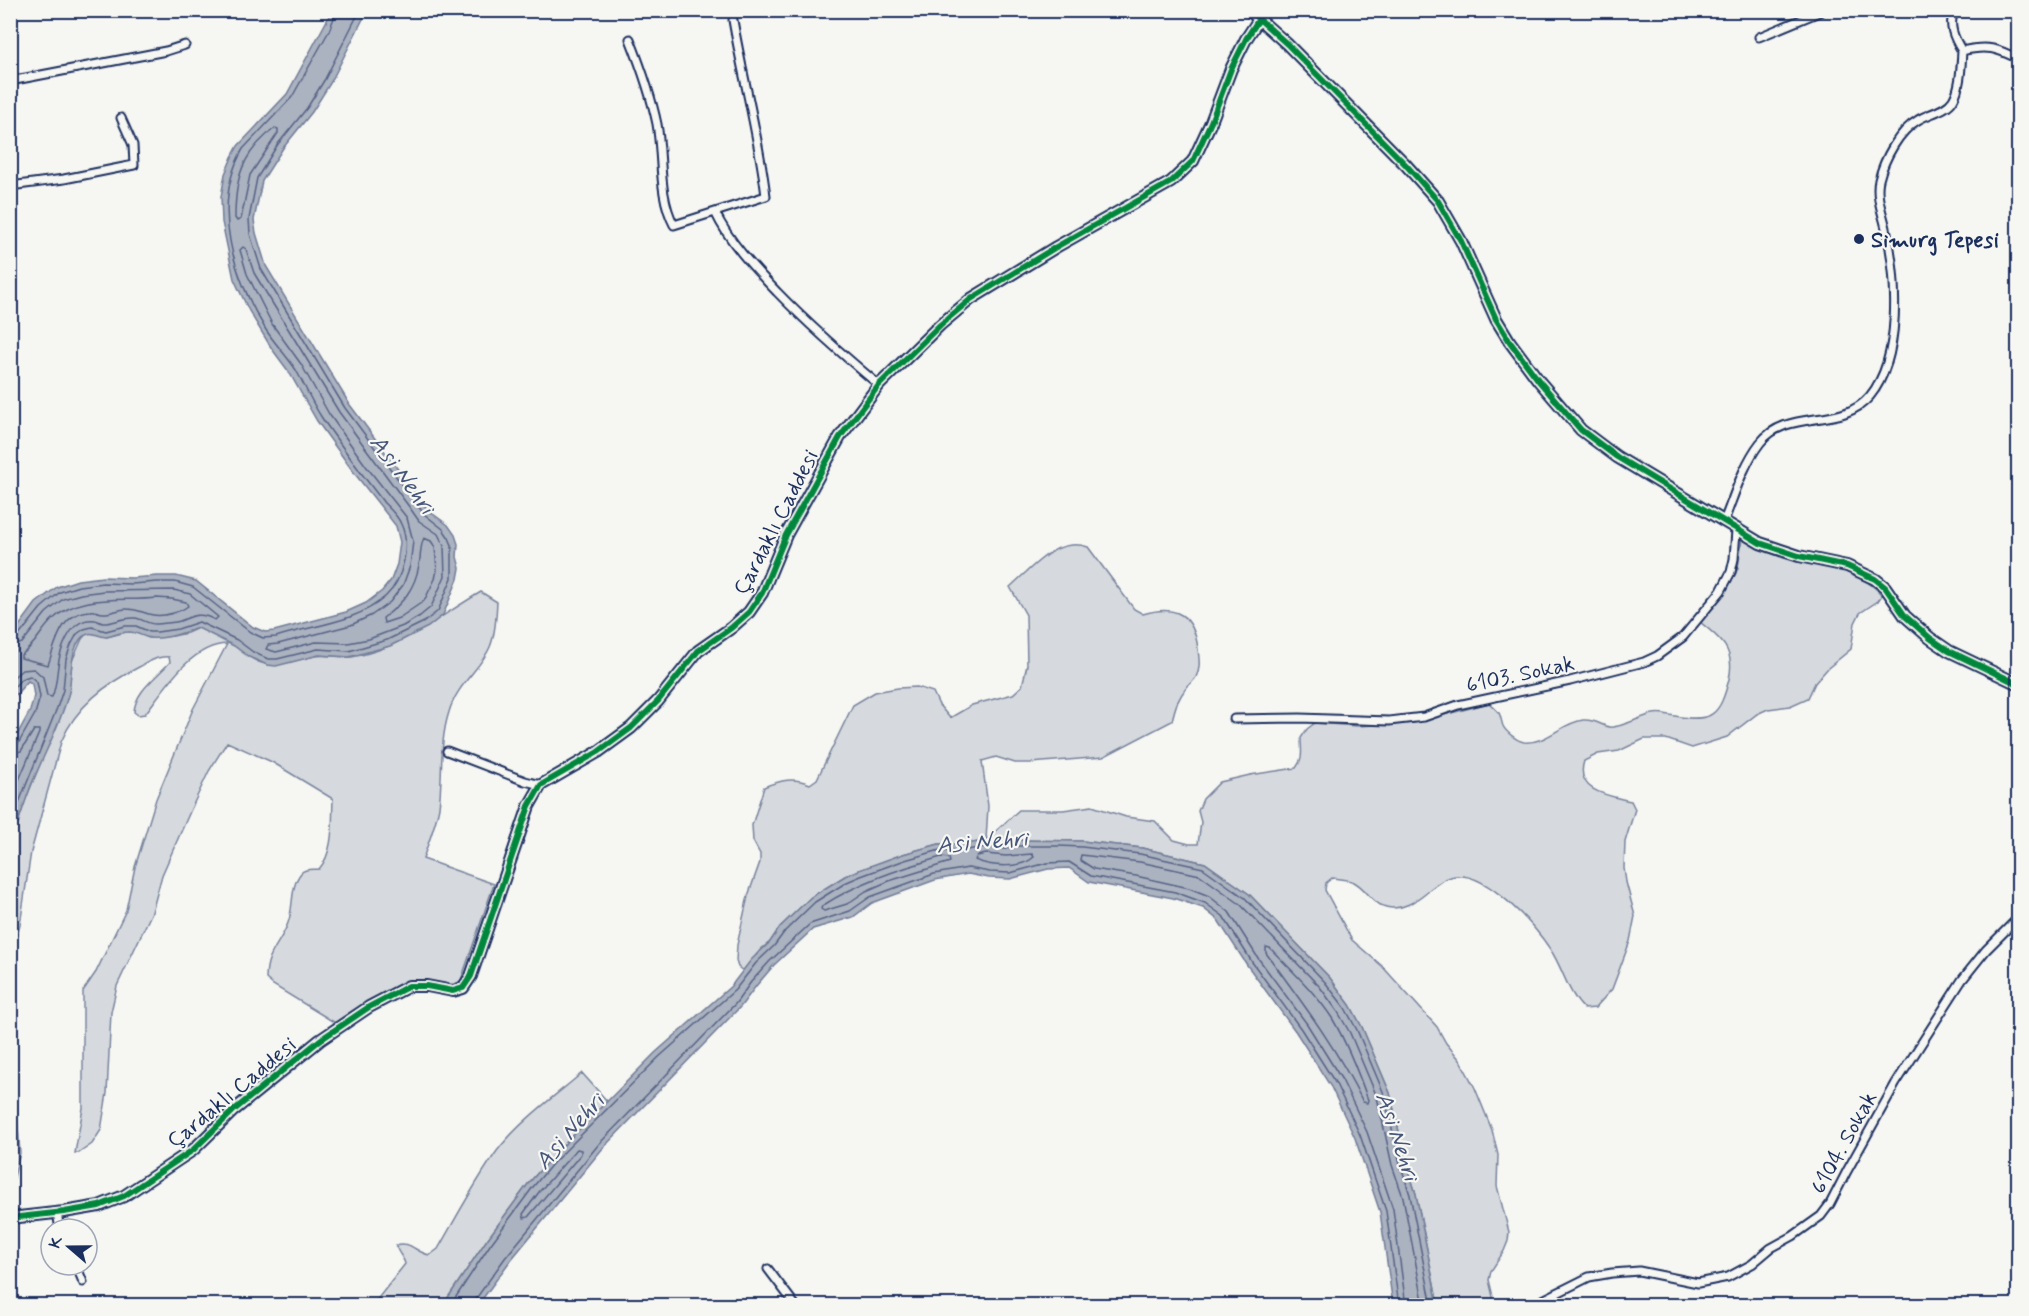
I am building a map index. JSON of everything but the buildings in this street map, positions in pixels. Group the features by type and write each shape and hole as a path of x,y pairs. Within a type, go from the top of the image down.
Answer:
{"street":[{"path":"1249,10 1287,44 1438,201 1461,241 1492,311 1510,342 1534,375 1581,430 1617,457 1736,530 1777,550 1862,572 1885,587 1905,616 1930,638 1949,651 2019,684"},
{"path":"1760,37 1824,10"},
{"path":"1724,521 1744,473 1761,441 1792,423 1808,419 1829,418 1858,408 1871,395 1882,376 1890,345 1895,300 1894,270 1880,204 1879,180 1893,148 1905,131 1917,120 1952,102 1956,95 1962,51 1953,37 1951,19 1953,10"},
{"name":"Çardaklı Caddesi","path":"10,1218 99,1206 124,1196 194,1150 233,1111 338,1027 402,988 419,985 453,991 463,988 471,976 529,806 541,785 589,757 631,728 658,701 698,651 731,628 748,612 762,593 789,529 831,451 879,386 940,325 971,299 1056,247 1171,182 1193,161 1231,69 1259,19"},
{"path":"630,39 642,69 657,122 664,192 669,216 674,225 766,196 762,157 748,100 733,20"},
{"path":"10,81 165,51 185,45"},
{"path":"1962,51 1974,48 2000,49 2019,59"},
{"path":"10,186 64,179 134,165 133,145 121,118"},
{"path":"715,212 728,235 759,273 807,324 879,386"},
{"name":"6103. Sokak","path":"1234,719 1389,720 1424,717 1458,705 1570,681 1644,662 1683,638 1727,582 1734,559 1736,530"},
{"path":"447,751 541,785"},
{"name":"6104. Sokak","path":"1532,1305 1589,1277 1612,1273 1639,1271 1698,1283 1728,1278 1821,1216 1830,1204 1896,1083 1962,980 1986,950 2019,918"},
{"path":"57,1213 58,1217"},
{"path":"768,1269 796,1305"},
{"path":"81,1277 83,1282"}],"shaded area":[{"path":"1742,539 1784,558 1849,573 1872,585 1882,595 1878,601 1860,613 1855,623 1851,649 1828,668 1815,683 1808,698 1790,706 1768,709 1757,714 1727,737 1692,748 1666,739 1644,739 1619,751 1598,754 1584,761 1582,771 1584,780 1589,786 1604,794 1631,801 1635,809 1625,842 1624,868 1635,916 1630,941 1612,989 1595,1008 1584,1009 1573,995 1543,939 1508,902 1481,882 1455,876 1446,879 1406,906 1396,908 1381,905 1352,881 1332,878 1326,883 1325,890 1352,940 1382,966 1437,1027 1460,1060 1475,1088 1492,1130 1498,1155 1497,1186 1509,1232 1504,1251 1491,1271 1489,1280 1495,1305 1438,1305 1416,1194 1390,1093 1362,1027 1350,1005 1330,978 1249,894 1205,863 1142,848 1082,841 1017,840 1005,843 985,841 939,844 903,854 845,876 811,897 780,927 770,942 761,949 743,971 738,967 737,945 748,896 760,862 760,854 753,841 752,825 764,787 787,780 810,784 817,779 853,705 875,692 917,687 933,692 939,705 950,718 972,705 1013,694 1022,686 1027,665 1026,615 1010,587 1036,563 1055,550 1076,545 1088,547 1134,609 1143,614 1165,610 1188,620 1196,637 1199,670 1179,699 1172,721 1103,757 1031,763 1015,763 996,757 982,761 988,806 986,840 1019,810 1063,810 1092,806 1126,817 1155,821 1174,840 1198,844 1201,822 1198,811 1203,799 1220,782 1296,768 1301,757 1301,738 1315,723 1357,726 1414,723 1489,703 1499,713 1507,731 1521,741 1532,742 1583,720 1614,727 1656,713 1688,718 1706,717 1718,708 1722,701 1731,669 1725,646 1700,622 1733,579 1738,568"},
{"path":"481,592 497,602 493,636 486,655 457,693 449,712 442,747 439,807 423,859 494,884 461,980 455,985 418,981 401,984 337,1024 266,979 268,962 288,923 295,884 305,870 319,869 330,846 333,799 272,762 227,742 209,771 192,807 162,875 152,912 117,986 111,1012 107,1093 101,1130 92,1144 79,1153 75,1153 83,1108 83,991 96,972 126,910 135,867 156,799 193,709 227,644 214,646 191,660 170,681 145,714 138,715 134,712 135,704 142,691 170,662 169,657 154,659 115,681 93,697 75,717 61,742 31,852 20,925 11,958 11,836 18,824 69,691 72,661 82,639 86,634 92,633 107,637 126,632 135,632 149,638 173,636 198,628 239,648 255,660 272,665 309,657 352,657 388,647 404,639"},
{"path":"11,1036 20,1153 10,1189"},
{"path":"582,1073 607,1101 528,1184 443,1305 372,1306 405,1264 396,1245 409,1245 430,1255 438,1249 474,1187 506,1140"}],"water":[{"path":"332,11 367,11 331,82 262,181 254,220 256,233 266,266 350,405 429,511 448,525 455,535 460,568 458,579 443,615 428,627 390,646 349,657 319,655 276,666 267,665 198,628 169,637 156,638 131,632 106,637 88,634 77,643 72,660 66,704 11,836 11,746 30,711 34,696 32,684 28,681 11,700 11,637 36,603 57,587 78,580 103,577 176,576 196,581 253,627 265,632 346,612 366,603 382,591 391,580 397,564 400,542 396,526 317,421 289,372 249,311 234,279 222,222 221,197 225,174 232,157 238,146 287,94"},
{"name":"Asi Nehri","path":"1017,840 1082,841 1142,848 1205,863 1249,894 1330,978 1350,1005 1362,1027 1390,1093 1416,1194 1438,1305 1393,1305 1380,1212 1355,1138 1331,1087 1296,1032 1247,965 1218,920 1203,908 1173,898 1089,882 1069,868 1048,869 1010,879 968,874 935,880 872,903 853,917 813,929 774,965 741,1006 603,1148 510,1261 478,1305 443,1305 486,1241 528,1184 549,1160 655,1053 731,986 751,960 770,942 780,927 811,897 859,870 939,844 985,841 1005,843"}],"cycle path":[{"path":"1249,10 1287,44 1406,165 1438,201 1461,241 1496,319 1510,342 1539,381 1581,430 1617,457 1760,543 1799,556 1847,566 1875,579 1885,587 1905,616 1930,638 1949,651 2018,684"},
{"path":"10,1218 99,1206 124,1196 193,1150 233,1111 320,1040 369,1007 409,986 427,986 453,991 463,988 471,976 529,806 541,785 598,752 631,728 658,701 698,651 749,612 762,593 786,535 840,437 879,385 940,325 971,299 1056,247 1171,182 1193,161 1231,69 1259,19"}],"place":[{"name":"Simurg Tepesi","path":"1859,239"}]}
